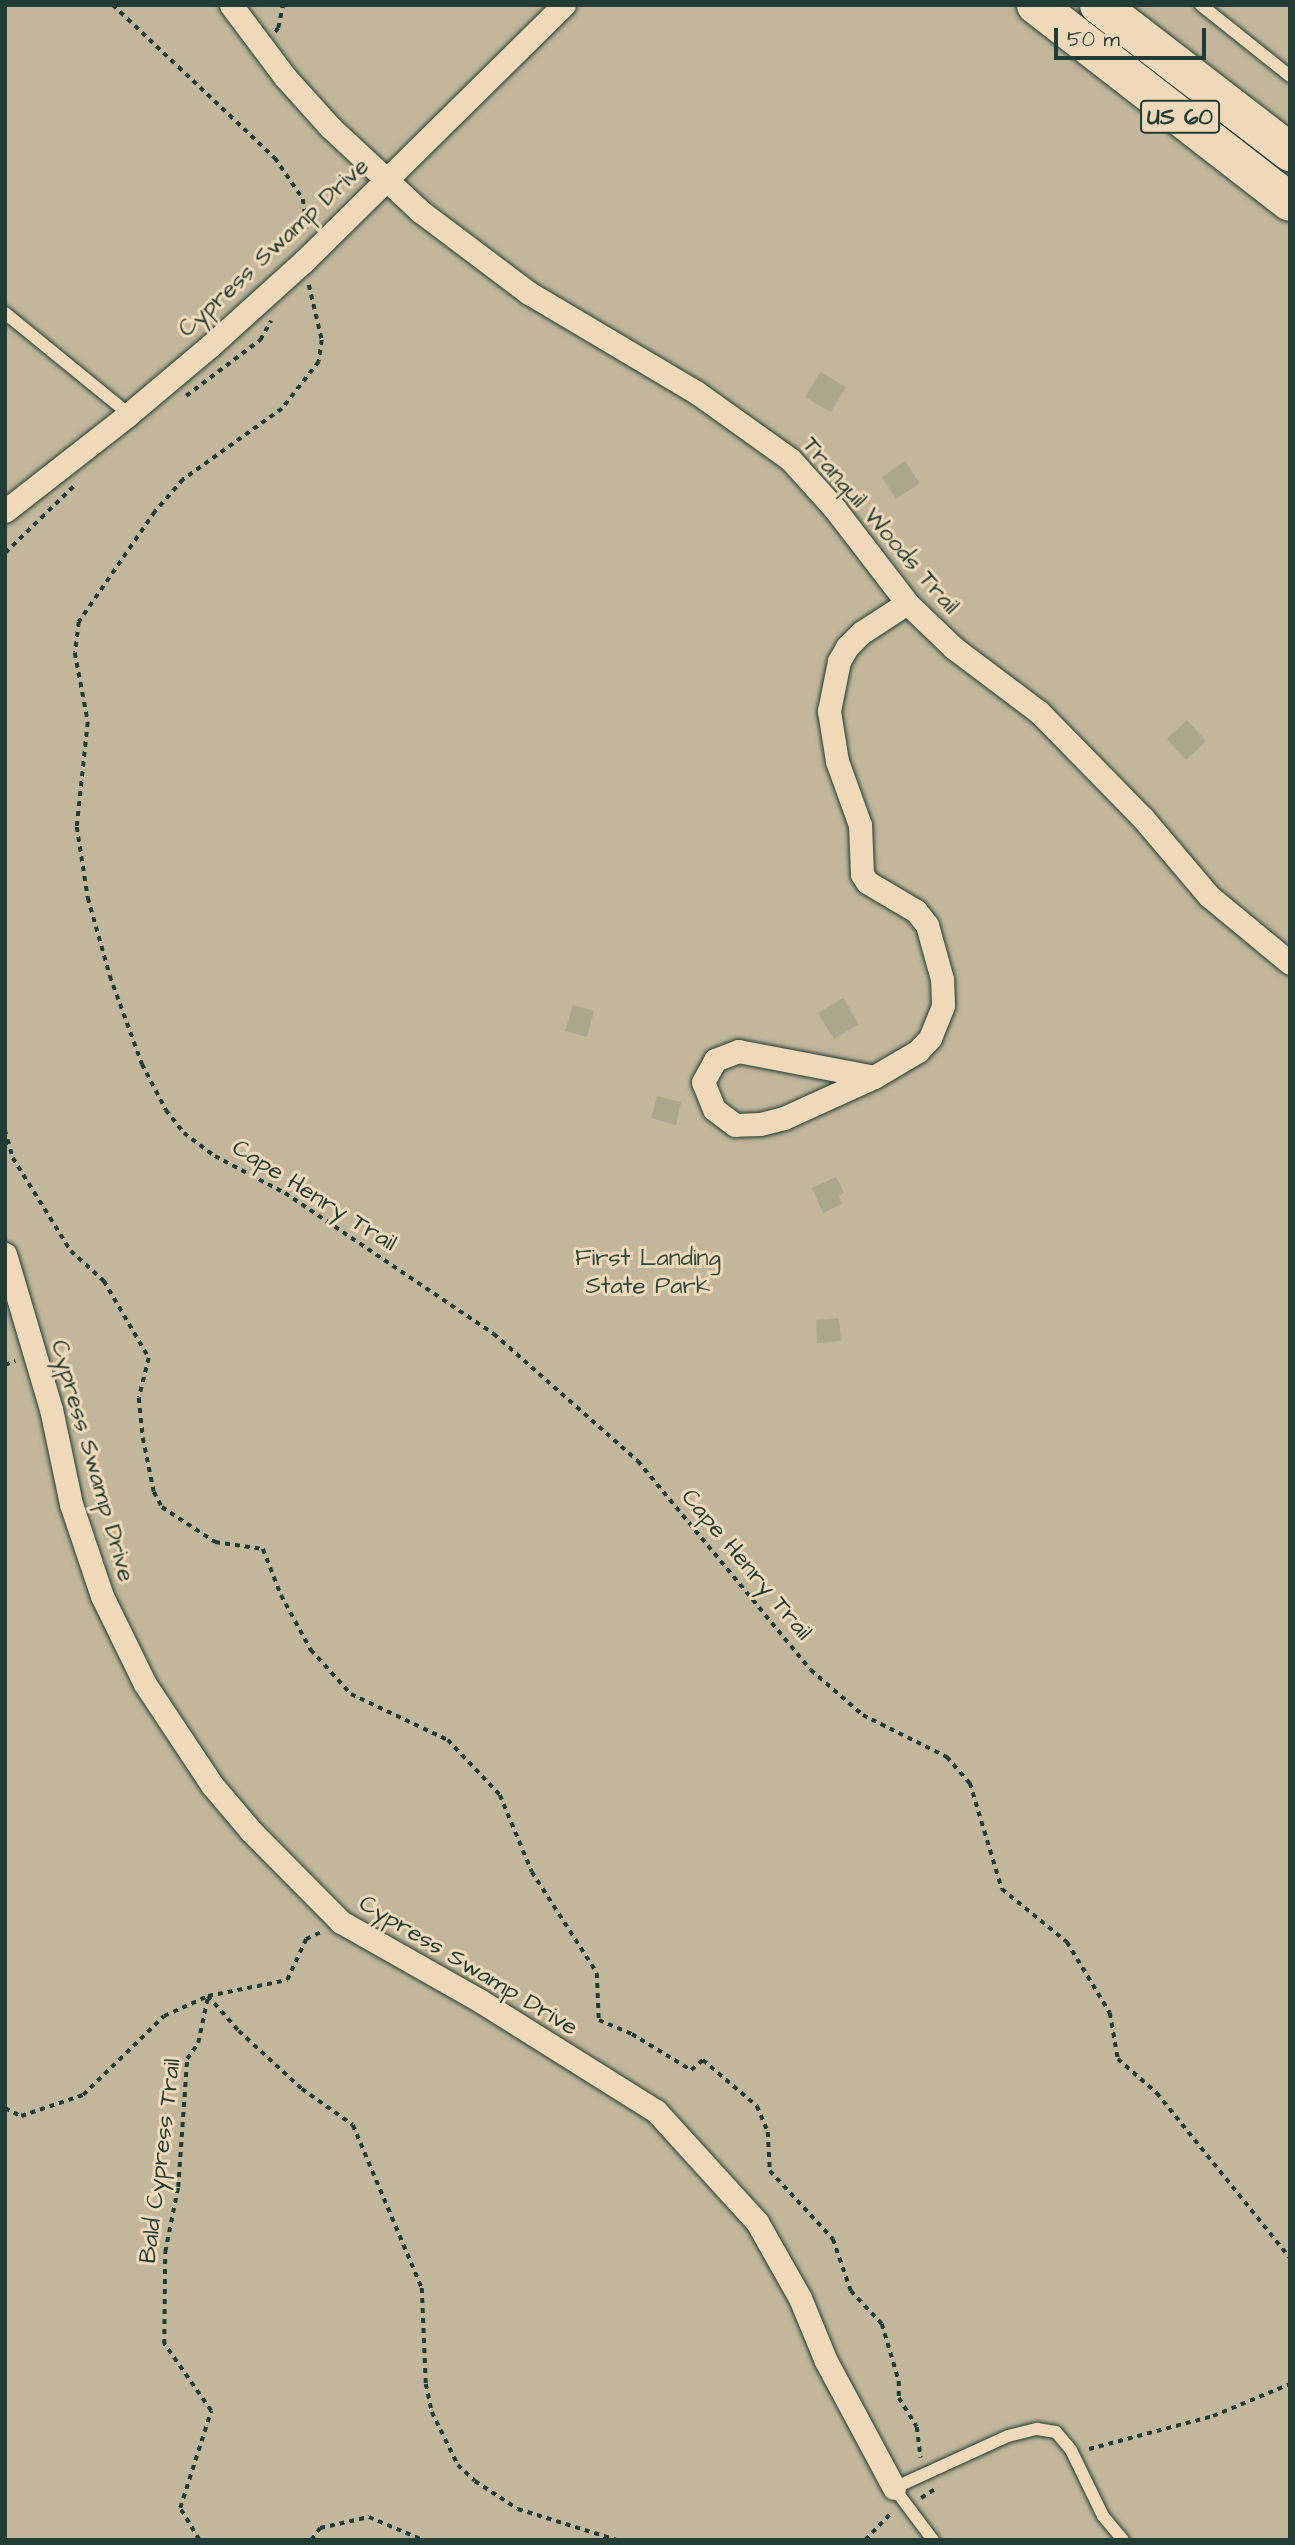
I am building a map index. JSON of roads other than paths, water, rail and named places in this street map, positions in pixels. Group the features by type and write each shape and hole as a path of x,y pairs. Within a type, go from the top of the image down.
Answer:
{"highway":[{"name":"US 60","path":"1036,5 1290,202"},
{"name":"US 60","path":"1099,5 1290,152"}],"street":[{"name":"Tranquil Woods Trail","path":"231,5 285,77 330,127 385,180 473,254 529,293 696,392 790,459 835,509 906,603 954,648 1039,712 1142,817 1209,896 1290,963"},
{"name":"Cypress Swamp Drive","path":"5,511 129,414 304,261 564,5"},
{"path":"874,1077 738,1051 715,1060 703,1082 714,1109 727,1120 735,1125 760,1124 784,1118 874,1077 918,1051 930,1038 943,1005 942,979 927,925 911,907 867,881 862,874 860,825 837,761 829,711 839,661 847,647 861,633 906,603"},
{"name":"Cypress Swamp Drive","path":"5,1254 51,1409 60,1457 82,1539 122,1641 170,1725 212,1785 251,1831 341,1922 479,2000 656,2111 757,2222 800,2298 826,2361 903,2484"}],"lane":[{"path":"1201,5 1290,76"},
{"path":"5,313 129,414"},
{"path":"933,2540 903,2484 1008,2436 1037,2428 1056,2432 1071,2450 1103,2516 1123,2540"}],"park label":[{"name":"First Landing State Park","path":"648,1273"}]}
